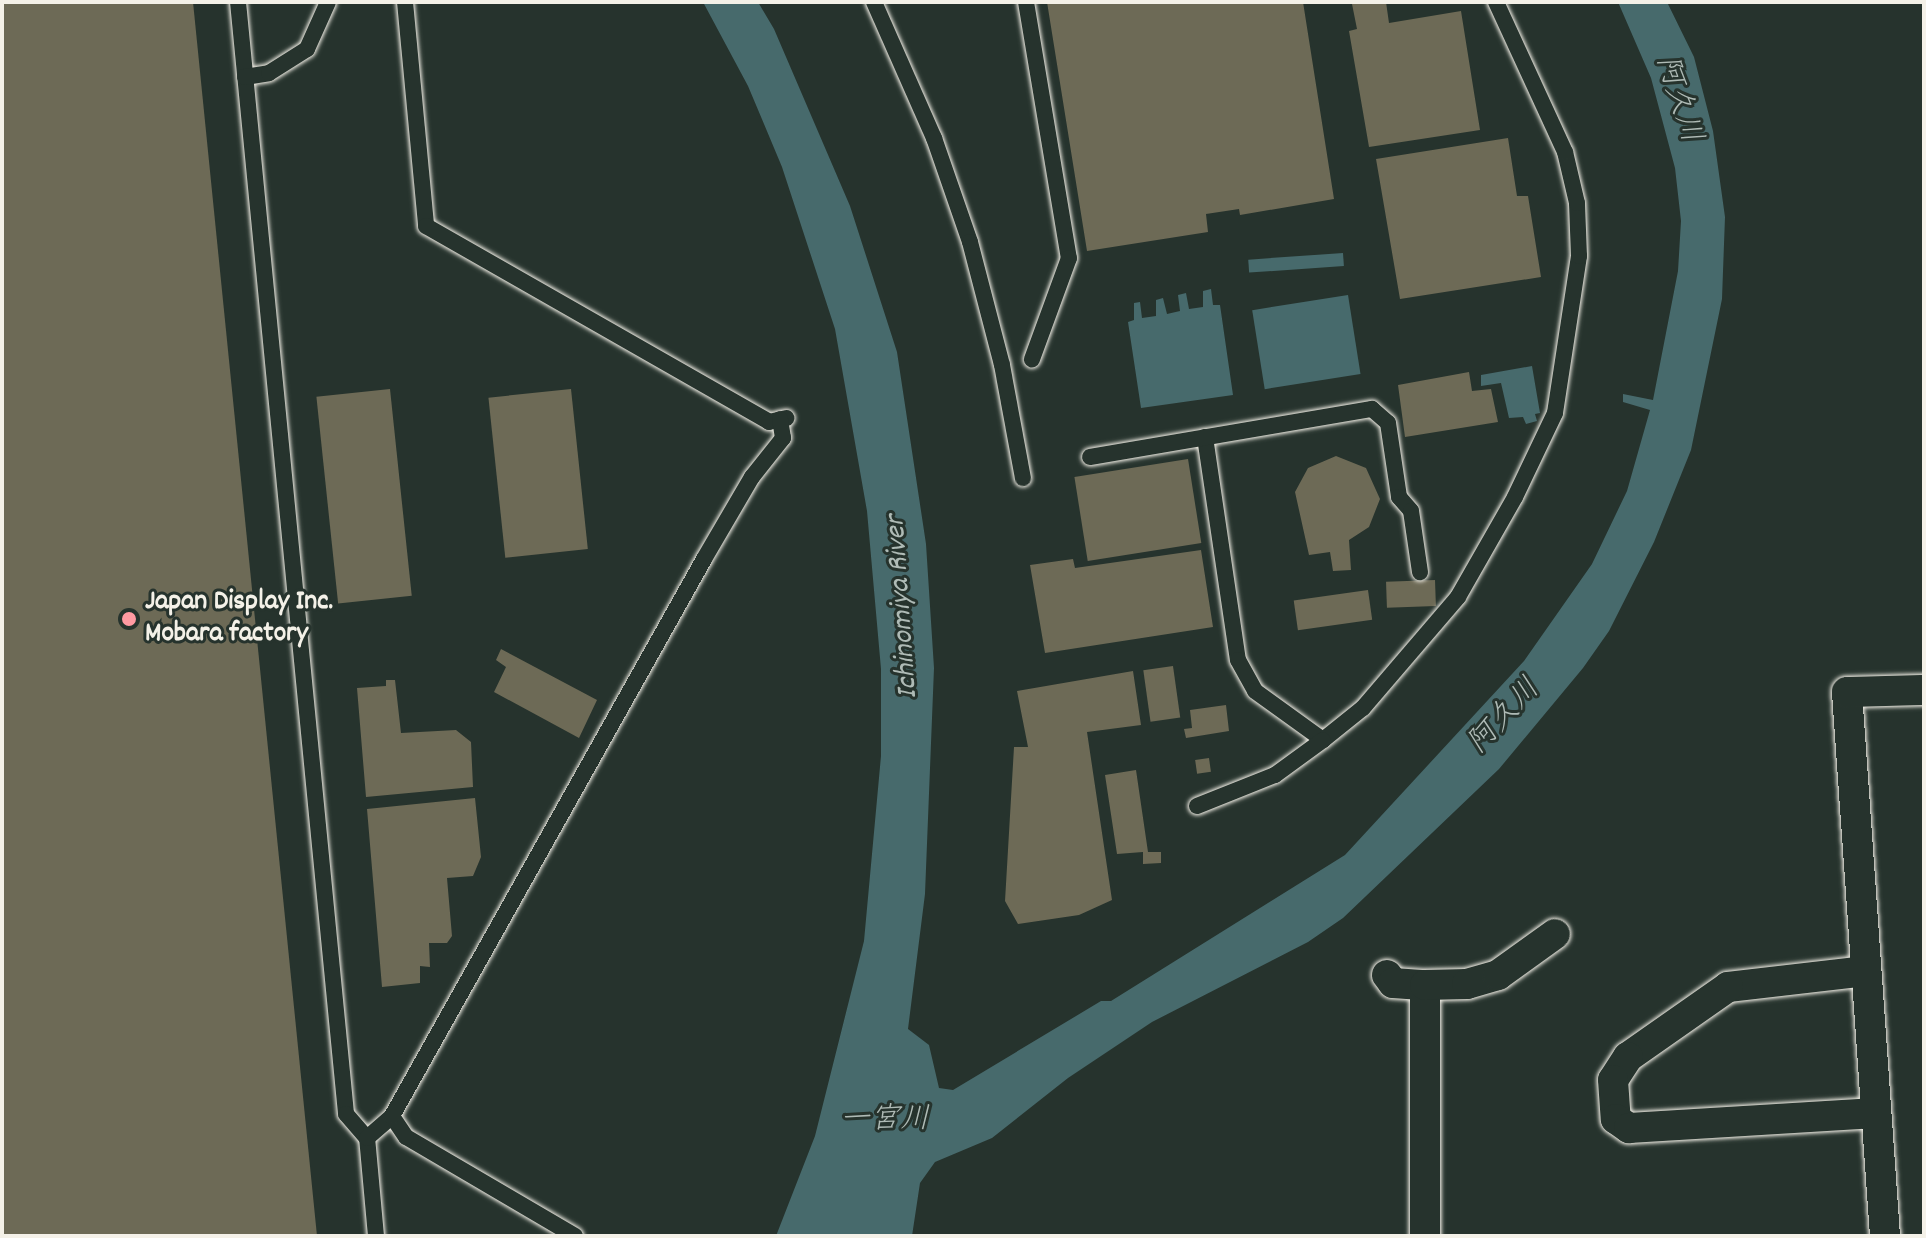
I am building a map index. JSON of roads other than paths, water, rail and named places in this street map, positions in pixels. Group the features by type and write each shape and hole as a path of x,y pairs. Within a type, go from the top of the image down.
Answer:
{"street":[{"path":"1885,1236 1847,692 1924,690"},
{"path":"1387,975 1393,983 1467,984 1498,975 1555,934"},
{"path":"1866,971 1728,987 1628,1057 1613,1080 1616,1119 1629,1128 1876,1113"},
{"path":"1425,985 1425,1236"}],"lane":[{"path":"238,2 346,1114 367,1138 376,1236"},
{"path":"245,77 269,73 307,49 328,2"},
{"path":"367,1138 392,1116 704,559 752,477 783,438 783,419 769,422 426,226 405,2"},
{"path":"874,2 934,138 970,242 1002,365 1023,478"},
{"path":"1026,2 1069,258 1032,359"},
{"path":"1197,806 1275,775 1363,708 1458,597 1515,497 1555,413 1579,256 1577,203 1565,152 1496,2"},
{"path":"1090,457 1372,409 1388,423 1399,497 1411,511 1420,572"},
{"path":"1205,437 1238,660 1255,691 1323,740"},
{"path":"392,1116 406,1137 575,1236"}],"water":[{"path":"703,2 758,2 774,29 850,206 897,352 926,544 934,668 925,894 908,1029 929,1045 939,1088 953,1090 1101,1001 1111,1001 1345,855 1524,661 1592,564 1627,491 1650,410 1623,402 1623,394 1653,400 1678,271 1681,221 1675,168 1651,78 1618,2 1667,2 1694,57 1713,131 1725,217 1722,299 1691,450 1654,542 1609,631 1583,668 1499,769 1343,918 1308,942 1152,1022 1068,1078 992,1138 935,1162 920,1183 912,1236 776,1236 815,1136 864,941 881,756 881,669 867,511 835,329 782,167 748,86"},
{"path":"1343,253 1344,266 1249,273 1248,260"},
{"path":"1211,289 1213,305 1220,305 1233,395 1141,408 1128,322 1134,320 1134,303 1140,302 1142,318 1156,316 1156,300 1163,298 1167,314 1180,311 1178,295 1186,293 1189,309 1203,307 1203,291"},
{"path":"1348,295 1361,374 1265,389 1252,310"},
{"path":"1532,366 1540,413 1535,414 1537,421 1526,424 1523,417 1509,418 1501,383 1481,386 1481,375"}],"place":[{"name":"Japan Display Inc. Mobara factory","path":"129,619"}],"water label":[{"name":"阿久川","path":"1676,100"},
{"name":"Ichinomiya River","path":"904,607"},
{"name":"阿久川","path":"1506,718"},
{"name":"一宮川","path":"885,1122"}]}
